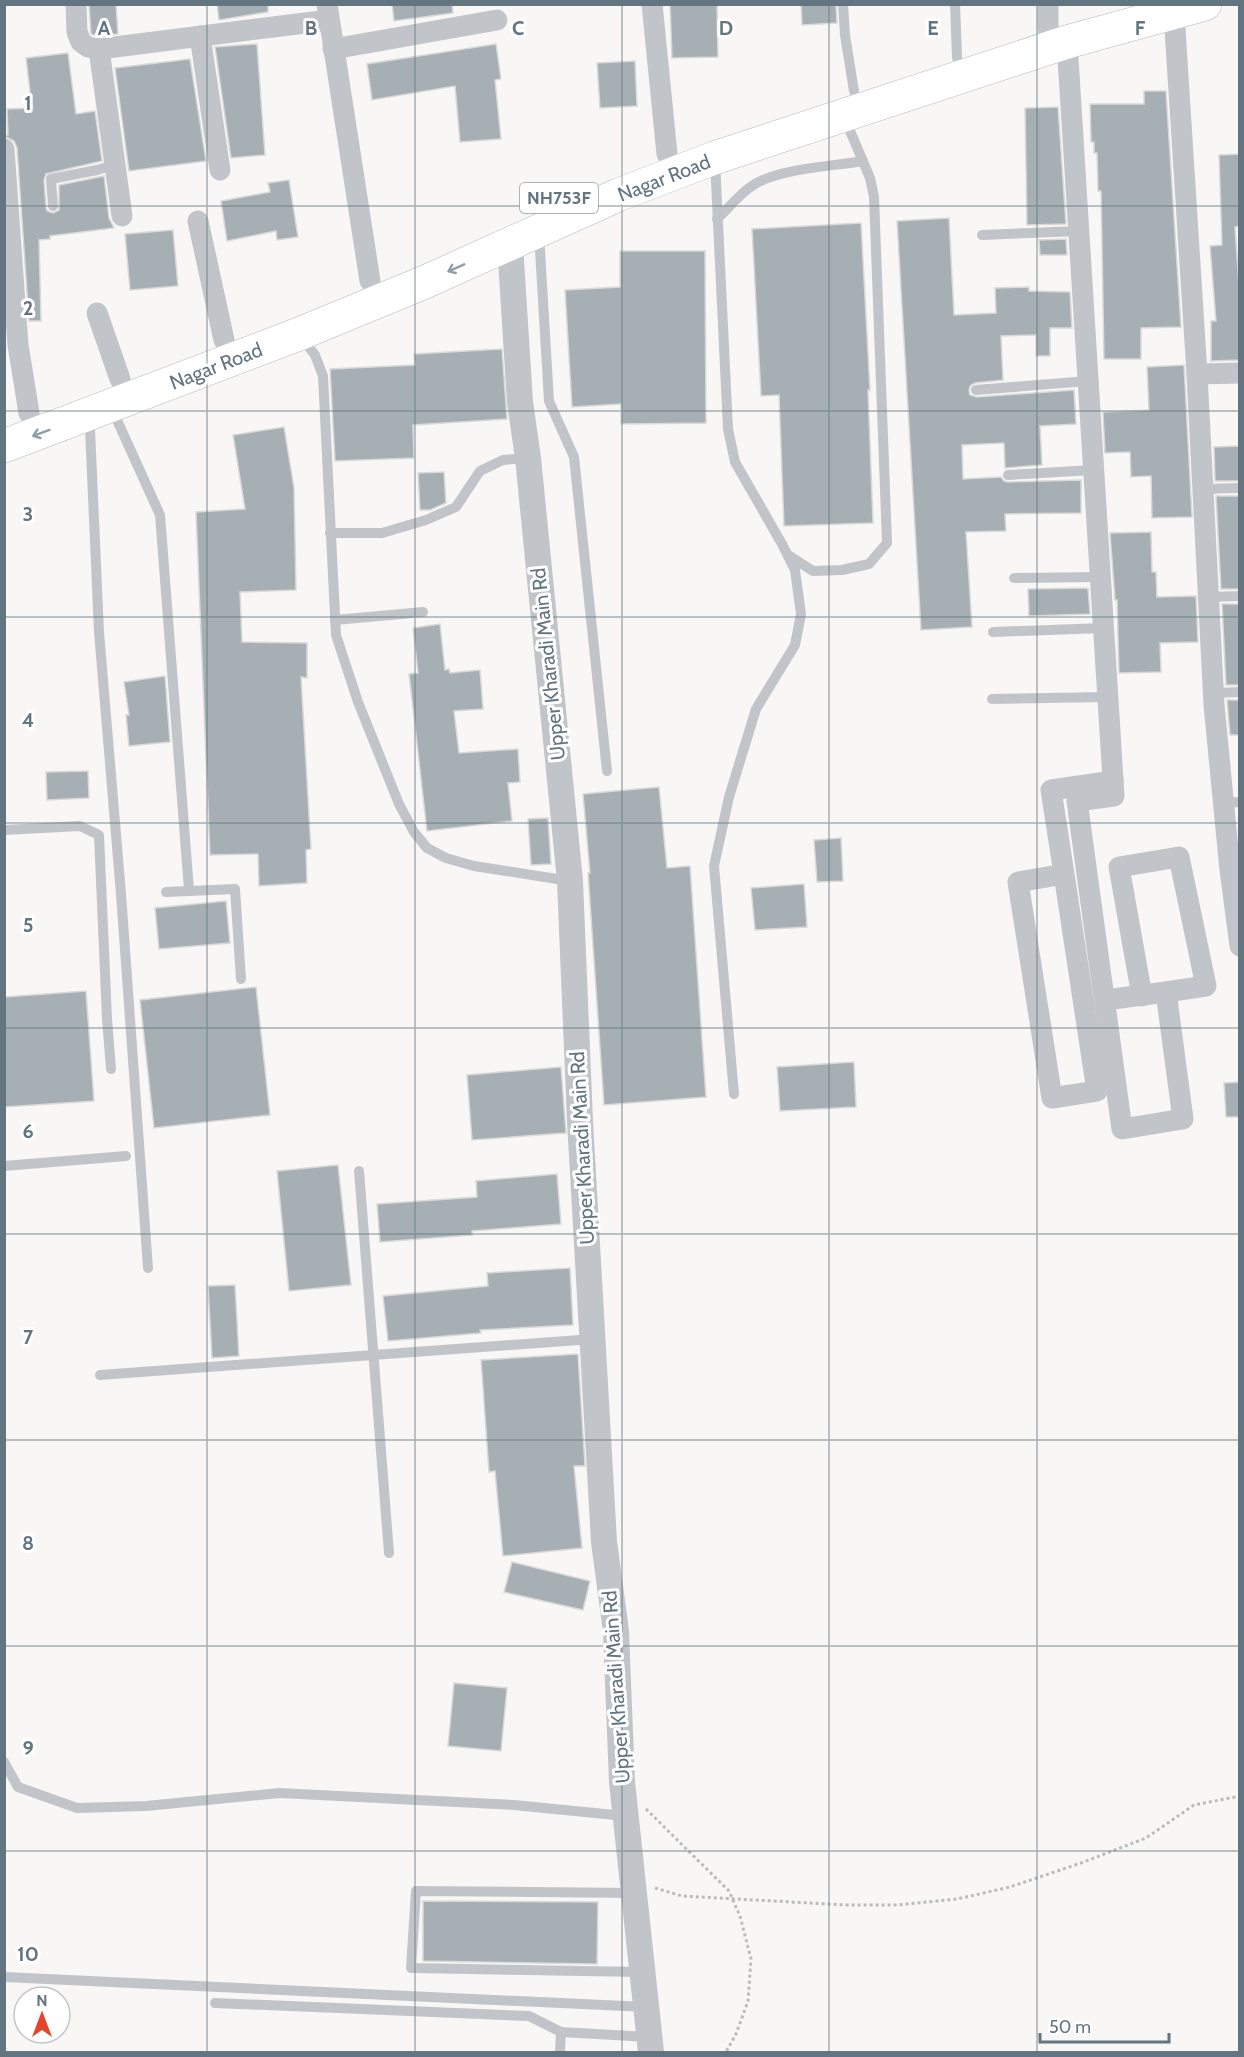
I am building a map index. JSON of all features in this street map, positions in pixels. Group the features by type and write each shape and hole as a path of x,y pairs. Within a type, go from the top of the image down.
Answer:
{"highway":[{"name":"Nagar Road","path":"4,446 108,399 224,340 370,281 609,175 714,136 849,104 957,58 1125,4"},
{"name":"Nagar Road","path":"17,418 108,399 299,334 425,282 618,195 1054,25 1174,13 1205,4"}],"street":[{"path":"76,4 77,32 81,42 88,47 99,49 200,36 328,12 370,281"},
{"path":"652,4 667,154"},
{"path":"1174,13 1197,374 1213,693 1231,802 1239,946"},
{"path":"333,49 497,20"},
{"path":"1054,25 1079,231 1114,796 1077,801 1122,1128 1183,1119 1166,992"},
{"path":"200,36 220,170"},
{"path":"99,49 122,216"},
{"path":"4,149 18,345 17,418"},
{"path":"198,221 224,340"},
{"name":"Upper Kharadi Main Rd","path":"524,237 520,402 528,458 570,881 580,1120 604,1542 616,1631 625,1816 650,2045"},
{"path":"97,313 108,399"},
{"path":"1197,374 1239,373"},
{"path":"1064,874 1018,882 1052,1098 1097,1091 1064,874 1051,790 1113,781"},
{"path":"1105,1000 1142,996 1206,986 1179,857 1119,867 1142,996"}],"lane":[{"path":"788,555 813,571 842,570 869,564 887,543 874,197 849,104 843,4"},
{"path":"955,4 957,58"},
{"path":"714,158 730,440 735,462 795,570 801,614 795,645 756,709 729,797 714,866 734,1094"},
{"path":"717,219 744,192 762,180 784,174 863,161"},
{"path":"53,206 51,179 114,165"},
{"path":"982,235 1079,231"},
{"path":"524,237 549,401 574,457 608,771"},
{"path":"299,334 315,355 323,376 336,635 344,665 399,804 414,832 427,848 446,858 474,866 570,881"},
{"path":"976,390 1088,381"},
{"path":"108,399 160,515 189,890"},
{"path":"108,399 90,429 99,632 121,894 148,1268"},
{"path":"330,533 382,533 426,520 456,507 480,471 503,460 528,458"},
{"path":"1008,475 1093,470"},
{"path":"1203,489 1239,488"},
{"path":"1014,578 1100,577"},
{"path":"1208,597 1239,596"},
{"path":"334,620 423,612"},
{"path":"993,632 1102,628"},
{"path":"1213,693 1239,692"},
{"path":"992,699 1107,697"},
{"path":"4,830 80,826 99,835 111,1069"},
{"path":"166,892 235,889 241,979"},
{"path":"4,1166 126,1156"},
{"path":"359,1171 389,1553"},
{"path":"100,1376 593,1339"},
{"path":"4,1762 18,1787 77,1808 147,1806 280,1793 514,1804 625,1816"},
{"path":"633,1887 416,1891 411,1968 642,1972"},
{"path":"4,1977 646,2007"},
{"path":"215,2003 529,2016 561,2032 650,2045"},
{"path":"560,2052 561,2032"}],"path":[{"path":"622,1782 729,1892 740,1916 751,1959 748,2001 736,2034 726,2052"},
{"path":"633,1887 682,1896 846,1905 897,1905 957,1899 1010,1887 1081,1863 1146,1838 1194,1805 1239,1796"}],"building":[{"path":"116,4 118,34 97,36 91,34 89,5"},
{"path":"217,4 268,4 268,12 219,20"},
{"path":"392,4 452,4 453,13 394,21"},
{"path":"670,4 717,4 718,57 672,58"},
{"path":"801,4 836,4 837,23 802,25"},
{"path":"257,44 265,155 231,158 215,47"},
{"path":"496,44 501,79 495,80 501,139 460,142 455,86 372,100 367,64"},
{"path":"68,53 76,114 95,111 102,161 46,174 44,180 47,211 53,213 59,210 59,185 104,176 109,218 114,228 50,236 50,239 39,240 41,321 29,321 17,148 14,141 4,136 8,135 7,109 32,108 26,58"},
{"path":"190,59 206,161 129,171 115,68"},
{"path":"635,61 637,106 600,108 597,63"},
{"path":"1144,91 1166,91 1181,327 1141,328 1141,359 1104,359 1101,191 1098,191 1097,153 1094,153 1094,142 1091,142 1090,104 1144,104"},
{"path":"1058,107 1066,224 1027,225 1025,108"},
{"path":"1239,154 1239,226 1235,227 1239,285 1239,360 1211,361 1211,321 1216,321 1210,246 1222,245 1219,155"},
{"path":"289,180 298,237 277,240 276,231 227,241 221,201 270,192 268,183"},
{"path":"949,218 954,315 996,313 995,288 1029,287 1029,291 1070,292 1072,328 1050,328 1050,356 1036,356 1036,335 1001,336 1003,380 975,383 970,386 969,390 970,395 977,397 1074,390 1076,424 1040,426 1042,465 1005,468 1004,443 962,445 963,479 1001,477 1008,482 1081,480 1081,513 1005,514 1006,531 966,532 972,627 921,630 897,221"},
{"path":"861,223 870,390 868,390 873,523 784,526 779,395 761,396 752,229"},
{"path":"173,230 178,286 130,290 125,234"},
{"path":"1066,239 1067,255 1040,255 1039,240"},
{"path":"620,251 705,251 706,423 621,424 621,404 572,407 565,290 620,287"},
{"path":"502,349 507,419 413,425 414,458 335,461 330,369 415,365 414,354"},
{"path":"1184,365 1192,517 1152,518 1151,476 1131,477 1130,452 1105,453 1103,412 1149,410 1147,367"},
{"path":"284,427 294,488 296,590 240,592 242,642 307,643 307,678 301,677 311,849 306,850 307,883 259,886 258,854 210,855 196,512 245,509 233,435"},
{"path":"1239,446 1239,481 1215,481 1214,447"},
{"path":"444,472 446,503 430,510 420,510 418,473"},
{"path":"1216,496 1239,496 1239,589 1221,589"},
{"path":"1151,532 1152,572 1156,572 1157,597 1196,596 1198,642 1160,643 1161,672 1119,673 1117,600 1115,600 1110,533"},
{"path":"1088,588 1090,614 1029,616 1028,589"},
{"path":"1222,604 1239,604 1239,685 1226,685"},
{"path":"440,624 445,670 449,669 450,673 480,670 483,709 454,711 459,753 518,749 520,782 508,783 512,821 427,831 409,674 418,673 413,628"},
{"path":"165,676 170,742 129,746 126,715 129,715 124,682"},
{"path":"1227,700 1239,700 1239,735 1230,735"},
{"path":"88,771 89,798 47,800 46,772"},
{"path":"659,787 667,868 690,866 706,1097 604,1105 583,794"},
{"path":"548,818 551,864 531,865 528,819"},
{"path":"841,838 843,881 817,882 814,840"},
{"path":"804,884 807,927 755,930 751,888"},
{"path":"226,901 230,943 159,949 155,908"},
{"path":"256,987 270,1115 154,1128 140,1000"},
{"path":"86,991 94,1101 4,1107 4,997"},
{"path":"854,1062 856,1107 780,1111 777,1067"},
{"path":"561,1067 566,1133 472,1140 467,1075"},
{"path":"1239,1082 1239,1117 1226,1117 1224,1083"},
{"path":"338,1165 351,1285 289,1291 277,1171"},
{"path":"557,1174 561,1224 472,1231 472,1235 380,1242 377,1204 477,1197 476,1181"},
{"path":"570,1268 573,1325 480,1330 481,1333 388,1341 383,1296 488,1286 487,1273"},
{"path":"235,1285 239,1356 212,1358 208,1286"},
{"path":"578,1354 585,1466 574,1466 582,1548 503,1556 495,1471 489,1472 481,1360"},
{"path":"512,1562 590,1581 583,1610 504,1592"},
{"path":"454,1683 507,1688 501,1751 448,1746"},
{"path":"423,1901 598,1902 597,1964 423,1961"}]}
